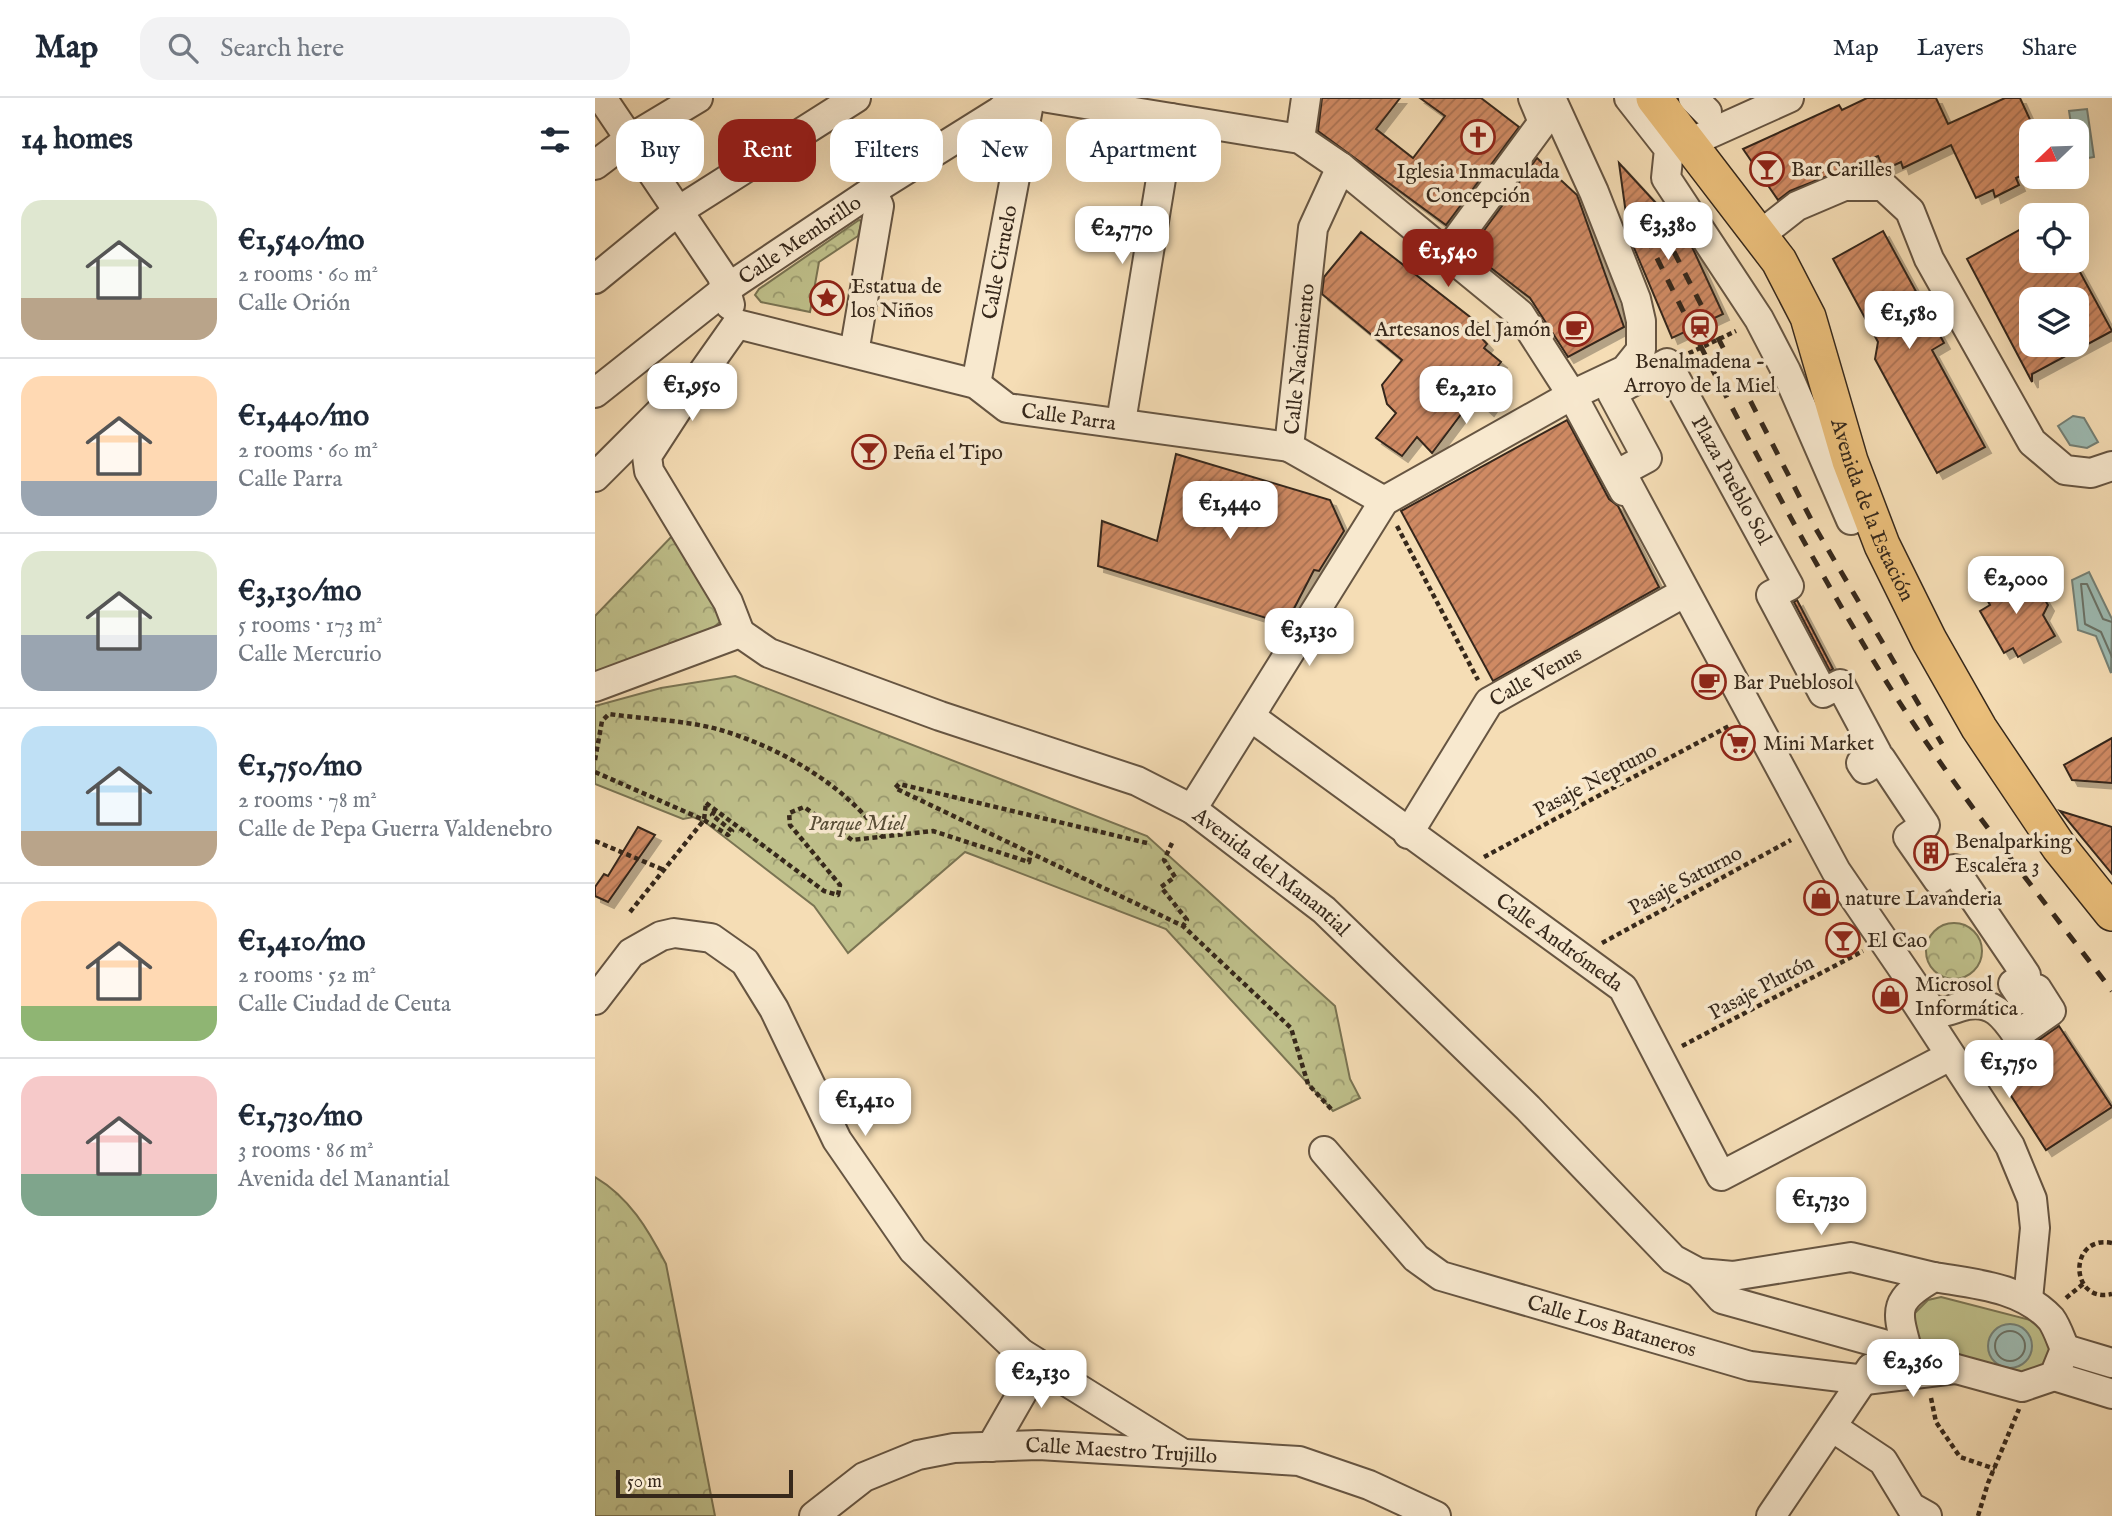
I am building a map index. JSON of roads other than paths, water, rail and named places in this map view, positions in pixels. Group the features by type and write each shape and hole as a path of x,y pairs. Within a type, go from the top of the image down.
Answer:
{"main road":[{"name":"Avenida de la Estación","path":"1654,98 1779,261 1808,317 1859,485 1882,545 1929,640 1979,729 2059,847 2112,913"}],"street":[{"path":"602,98 616,121"},
{"path":"663,119 698,98"},
{"path":"595,279 678,211 856,98"},
{"name":"Calle Membrillo","path":"595,393 726,289 872,191 1000,111 1014,98"},
{"name":"Calle Ciruelo","path":"976,384 1030,98"},
{"path":"1048,98 1102,102 1171,118 1300,139 1341,167 1520,314 1572,395 1831,877 2010,1146 2032,1199 2035,1228 2028,1299"},
{"path":"1300,139 1306,98"},
{"path":"1445,255 1543,122 1533,98"},
{"path":"1551,98 1594,192 1639,310 1699,437"},
{"path":"1629,98 1669,149 1666,178 1764,330 1851,520"},
{"path":"1689,143 1789,98"},
{"path":"1121,422 1171,118"},
{"path":"595,165 616,149"},
{"name":"Calle Nacimiento","path":"1341,167 1313,228 1289,447 1384,501"},
{"path":"595,687 740,633 728,602 649,471 647,456 737,324 722,276 658,182"},
{"path":"1760,235 1797,206 1844,186 1883,186 1910,211 1929,258 2032,442 2065,470 2091,473 2112,466"},
{"path":"854,353 879,206 872,191"},
{"path":"1192,810 1384,501 1572,395 1625,370 1641,350 1639,310"},
{"name":"Calle Parra","path":"737,324 976,384 1007,408 1289,447"},
{"name":"Plaza Pueblo Sol","path":"1667,363 1789,586 1771,595 1823,693 1840,684 1877,753 1861,763 1865,769 1881,759 1925,825 1908,837 1938,880 1955,869 2027,975 2013,984 2023,999 2037,989 2051,1011 2017,1035 2002,1013 1987,1005 1968,1004 1939,1012 1929,1007 1836,872 1621,471 1647,458 1612,393 1667,363"},
{"path":"595,477 660,412 684,400"},
{"name":"Calle Venus","path":"1408,834 1489,702 1680,595"},
{"name":"Avenida del Manantial","path":"740,633 769,653 940,716 1137,781 1192,810 1324,910 1528,1108 1672,1259 1699,1273 1722,1299 1883,1344 1909,1356 2022,1387 2054,1376"},
{"name":"Calle Andrómeda","path":"1251,717 1408,834 1623,988 1721,1176 1950,1056"},
{"path":"595,1000 631,953 661,936 674,933 711,938 745,962 774,1009 837,1140 913,1250 1021,1353 1180,1452"},
{"name":"Calle Los Bataneros","path":"1324,1151 1416,1258 1441,1276 1750,1366 1864,1380 1955,1369"},
{"name":"Avenida del Manantial","path":"1699,1273 1733,1276 1851,1257 1934,1277 1992,1287 2028,1299 2053,1321 2065,1349"},
{"path":"1770,1516 1864,1380 1908,1292 1934,1277"},
{"path":"1898,1315 1909,1356"},
{"path":"2112,1363 2065,1349 2054,1376 2112,1394"},
{"path":"991,1447 1022,1394 1021,1353"},
{"path":"1832,1427 1883,1461 1910,1507 1927,1516"},
{"name":"Calle Maestro Trujillo","path":"814,1516 864,1477 918,1455 954,1448 1063,1445 1299,1461 1401,1498 1436,1516"}],"water":[{"path":"2087,109 2088,119 2070,119 2069,111"},
{"path":"2089,123 2094,157 2089,158"},
{"path":"2073,416 2084,418 2098,442 2087,448 2070,445 2058,426"},
{"path":"2089,572 2112,619 2111,673 2096,636 2078,630 2072,580"},
{"path":"2010,1324 2026,1330 2032,1346 2026,1362 2010,1368 1994,1362 1988,1346 1994,1330"}],"railway":[{"path":"1652,209 1816,529 1942,744"},
{"path":"1636,215 1754,450 1817,565 1884,678 1966,798 2112,991"}],"place":[{"name":"Iglesia Inmaculada Concepción","path":"1478,137"},
{"name":"Bar Carilles","path":"1767,169"},
{"name":"Estatua de los Niños","path":"827,298"},
{"name":"Benalmadena - Arroyo de la Miel","path":"1700,327"},
{"name":"Artesanos del Jamón","path":"1576,329"},
{"name":"Peña el Tipo","path":"869,452"},
{"name":"Bar Pueblosol","path":"1709,682"},
{"name":"Mini Market","path":"1738,743"},
{"name":"Benalparking Escalera 3","path":"1931,853"},
{"name":"nature Lavanderia","path":"1821,898"},
{"name":"El Cao","path":"1843,940"},
{"name":"Microsol Informática","path":"1890,996"}],"park label":[{"name":"Parque Miel","path":"857,823"}]}
